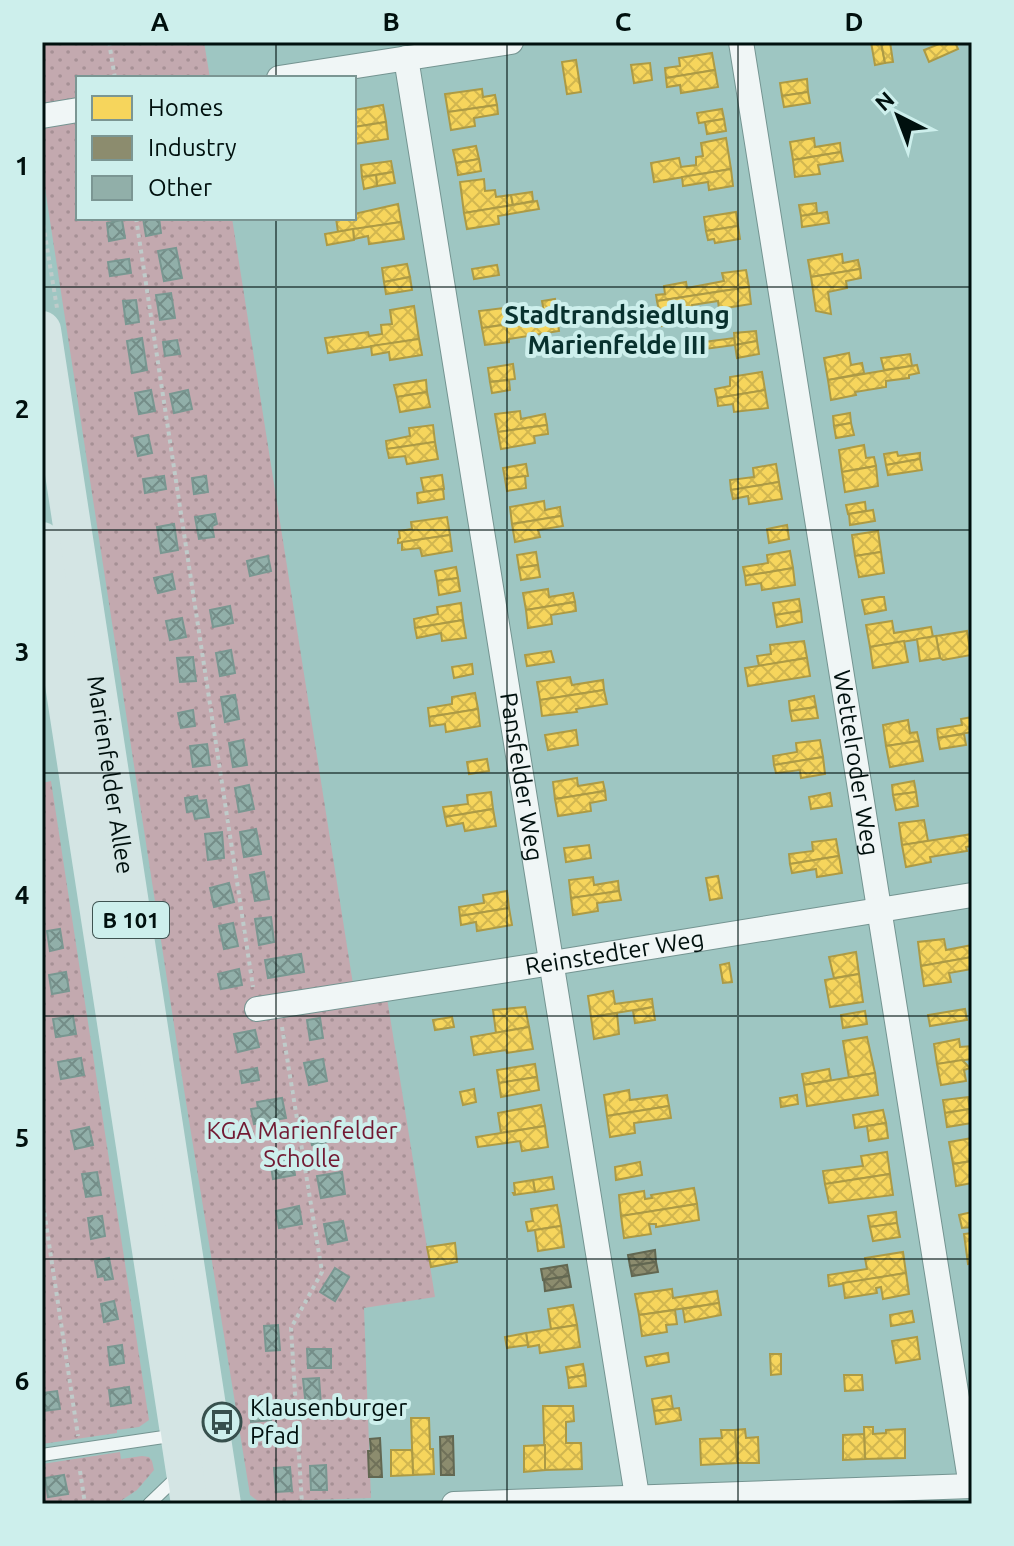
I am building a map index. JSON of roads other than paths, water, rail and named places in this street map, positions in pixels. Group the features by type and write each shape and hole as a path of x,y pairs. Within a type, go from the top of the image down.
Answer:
{"main road":[{"name":"Marienfelder Allee","path":"42,330 191,1442 190,1504"},
{"name":"Marienfelder Allee","path":"42,541 191,1442 222,1504"}],"street":[{"path":"292,76 511,42"},
{"name":"Wettelroder Weg","path":"741,42 972,1486"},
{"name":"Pansfelder Weg","path":"406,58 637,1496"},
{"path":"42,116 76,110"},
{"name":"Reinstedter Weg","path":"267,1007 972,895"},
{"path":"454,1504 972,1486"}],"lane":[{"path":"42,1455 191,1442 172,1482 149,1504"}],"place":[{"name":"Klausenburger Pfad","path":"222,1422"}],"district":[{"name":"Stadtrandsiedlung Marienfelde III","path":"617,330"}],"park label":[{"name":"KGA Marienfelder Scholle","path":"302,1145"}]}
